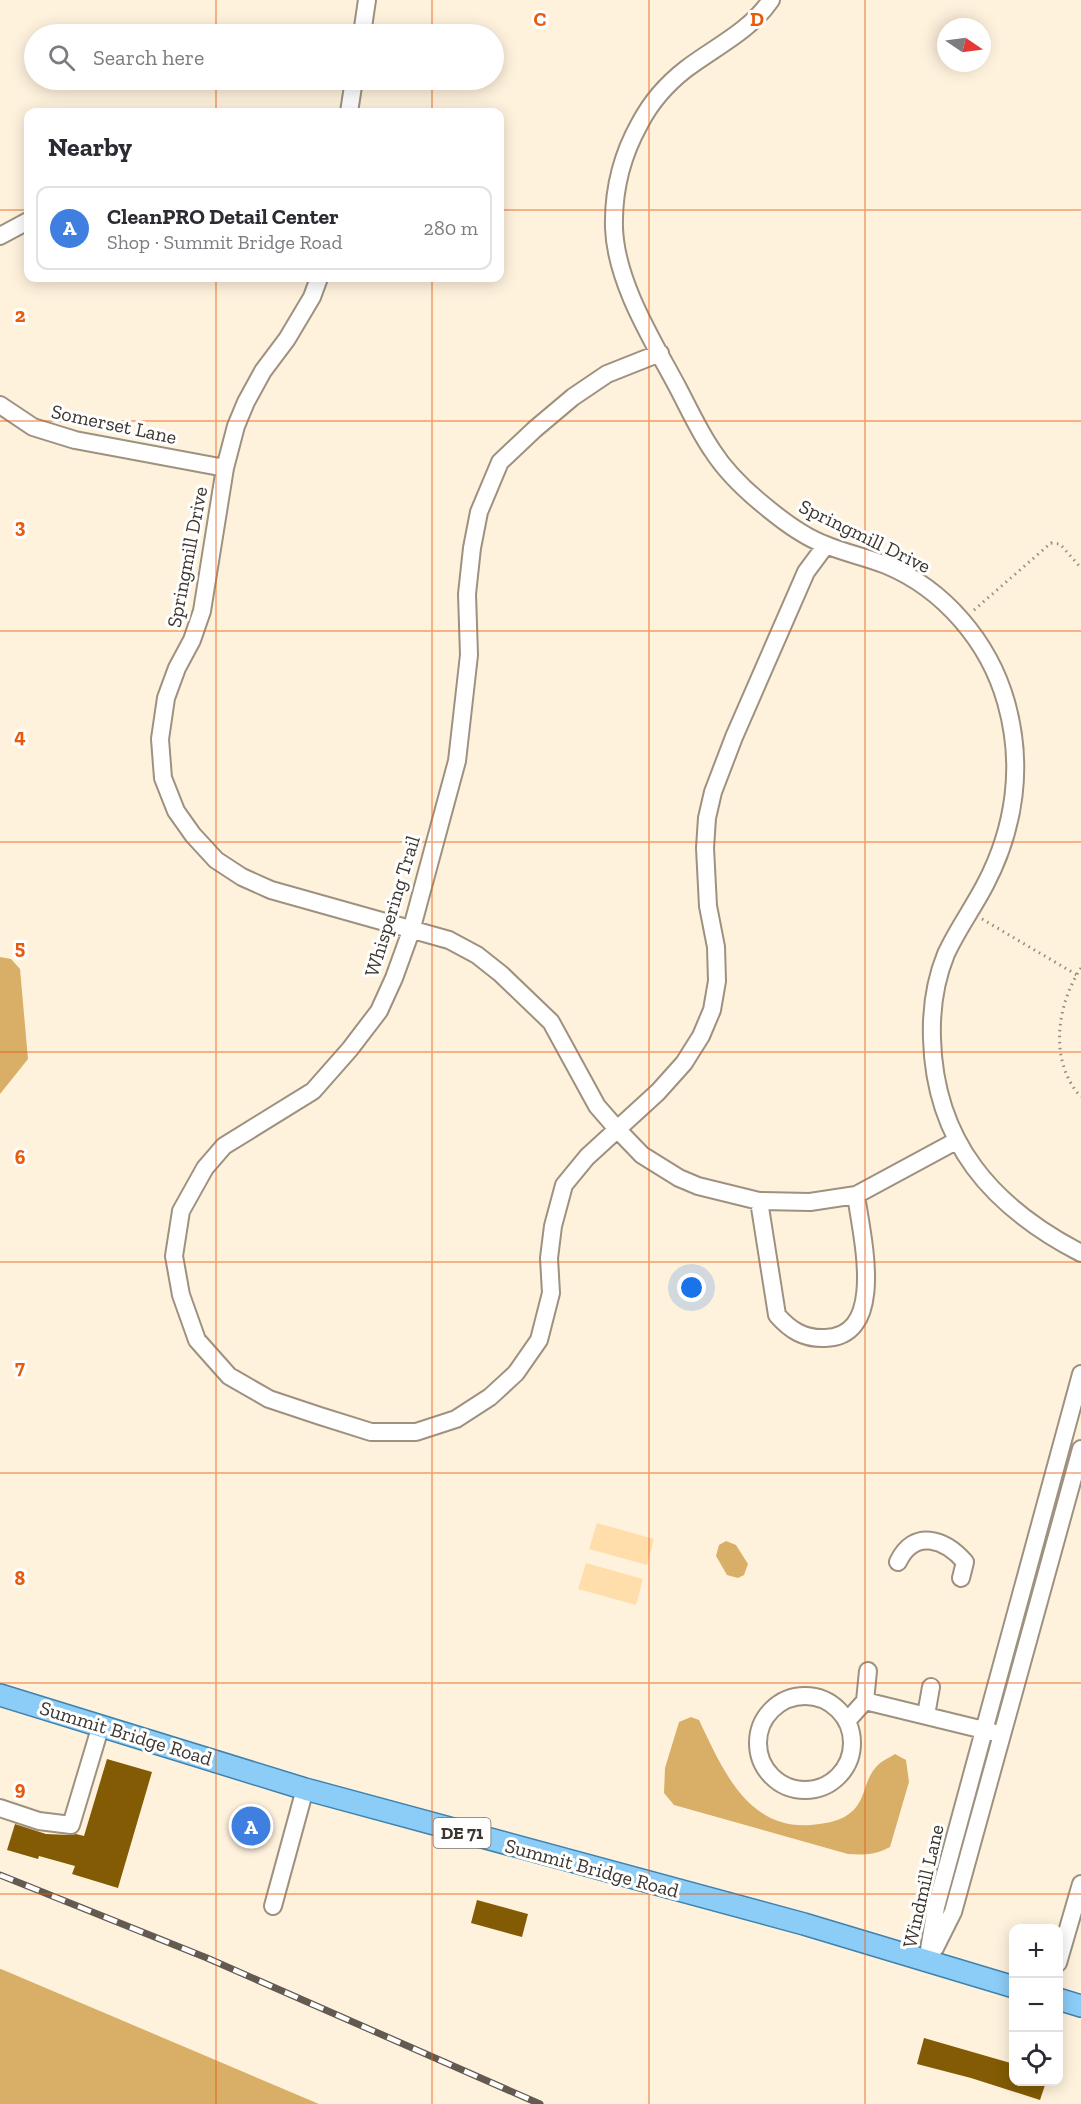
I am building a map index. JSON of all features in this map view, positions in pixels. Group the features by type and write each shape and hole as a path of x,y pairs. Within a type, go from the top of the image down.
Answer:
{"main road":[{"name":"Summit Bridge Road","path":"0,1695 306,1790 804,1924 1009,1986"},
{"path":"1063,2000 1081,2006"}],"street":[{"path":"363,24 367,0"},
{"name":"Springmill Drive","path":"771,0 743,30 684,71 661,92 641,121 626,154 615,190 614,231 619,260 628,290 660,353 713,452 733,477 766,508 799,532 826,545 888,566 920,582 947,605 973,633 996,671 1007,705 1016,774 1011,817 1000,854 946,954 936,988 931,1023 933,1057 940,1099 949,1126 956,1141 987,1184 1021,1217 1081,1253"},
{"path":"350,108 352,90"},
{"path":"0,236 24,222"},
{"name":"Springmill Drive","path":"318,282 312,297 287,339 263,371 236,426 225,468 202,611 192,640 174,678 165,708 160,739 163,778 176,812 193,835 216,860 242,877 271,890 449,940 477,955 528,999 551,1023 597,1106 616,1129 642,1155 679,1178 719,1193 759,1201 810,1202 856,1195 956,1141"},
{"name":"Whispering Trail","path":"660,353 607,374 573,397 500,462 479,512 472,548 467,594 470,655 457,761 411,931 394,978 379,1011 350,1049 313,1090 224,1146 205,1168 181,1211 174,1256 181,1295 197,1340 229,1376 269,1399 371,1432 416,1432 456,1419 490,1397 516,1373 539,1340 551,1293 549,1258 553,1226 564,1185 587,1157 658,1092 684,1063 701,1036 712,1010 717,970 716,947 708,906 705,848 707,818 713,792 734,737 806,572 826,545"},
{"name":"Somerset Lane","path":"0,405 33,427 75,440 225,468"},
{"path":"759,1201 777,1315 800,1335 815,1339 841,1335 861,1316 865,1303 866,1271 856,1195"},
{"name":"Windmill Lane","path":"927,1962 936,1906 1081,1374"},
{"name":"Windmill Lane","path":"927,1962 953,1912 1081,1449"},
{"path":"898,1562 904,1549 911,1544 932,1540 958,1553 965,1562 961,1578"},
{"path":"847,1721 865,1701 868,1671"},
{"path":"926,1715 931,1687"},
{"path":"795,1696 819,1697 833,1704 847,1721 852,1737 851,1754 847,1766 829,1784 807,1790 784,1786 771,1776 761,1761 757,1739 765,1717 777,1704 795,1696"},
{"path":"865,1701 1002,1735"},
{"path":"0,1808 39,1821 71,1825 101,1725"},
{"path":"273,1906 306,1790"},
{"path":"1063,1949 1081,1884"}],"path":[{"path":"962,621 1051,543 1060,544 1081,568"},
{"path":"970,912 1077,975"},
{"path":"1081,969 1062,1010 1060,1035 1061,1062 1076,1092 1081,1097"}],"shaded area":[{"path":"0,957 11,959 20,969 28,1059 0,1094"},
{"path":"597,1523 654,1539 647,1565 589,1549"},
{"path":"726,1541 736,1545 748,1564 744,1575 738,1578 727,1575 716,1556 719,1545"},
{"path":"586,1563 643,1579 636,1605 578,1589"},
{"path":"691,1717 699,1720 717,1757 740,1792 754,1807 770,1817 789,1824 815,1825 842,1818 858,1805 868,1780 878,1765 895,1754 906,1760 909,1782 890,1847 869,1854 848,1854 674,1805 664,1793 665,1768 679,1722"},
{"path":"1,1969 319,2104 0,2104"}],"building":[{"path":"107,1759 152,1772 118,1888 72,1874 75,1866 7,1850 15,1824 46,1834 84,1836"},
{"path":"477,1900 528,1914 522,1937 471,1923"},
{"path":"924,2038 1009,2063 1009,2086 1045,2086 1040,2100 917,2064"}],"railway":[{"path":"0,1875 207,1958 540,2104"}],"place":[{"name":"CleanPRO Detail Center","path":"251,1826"}]}
